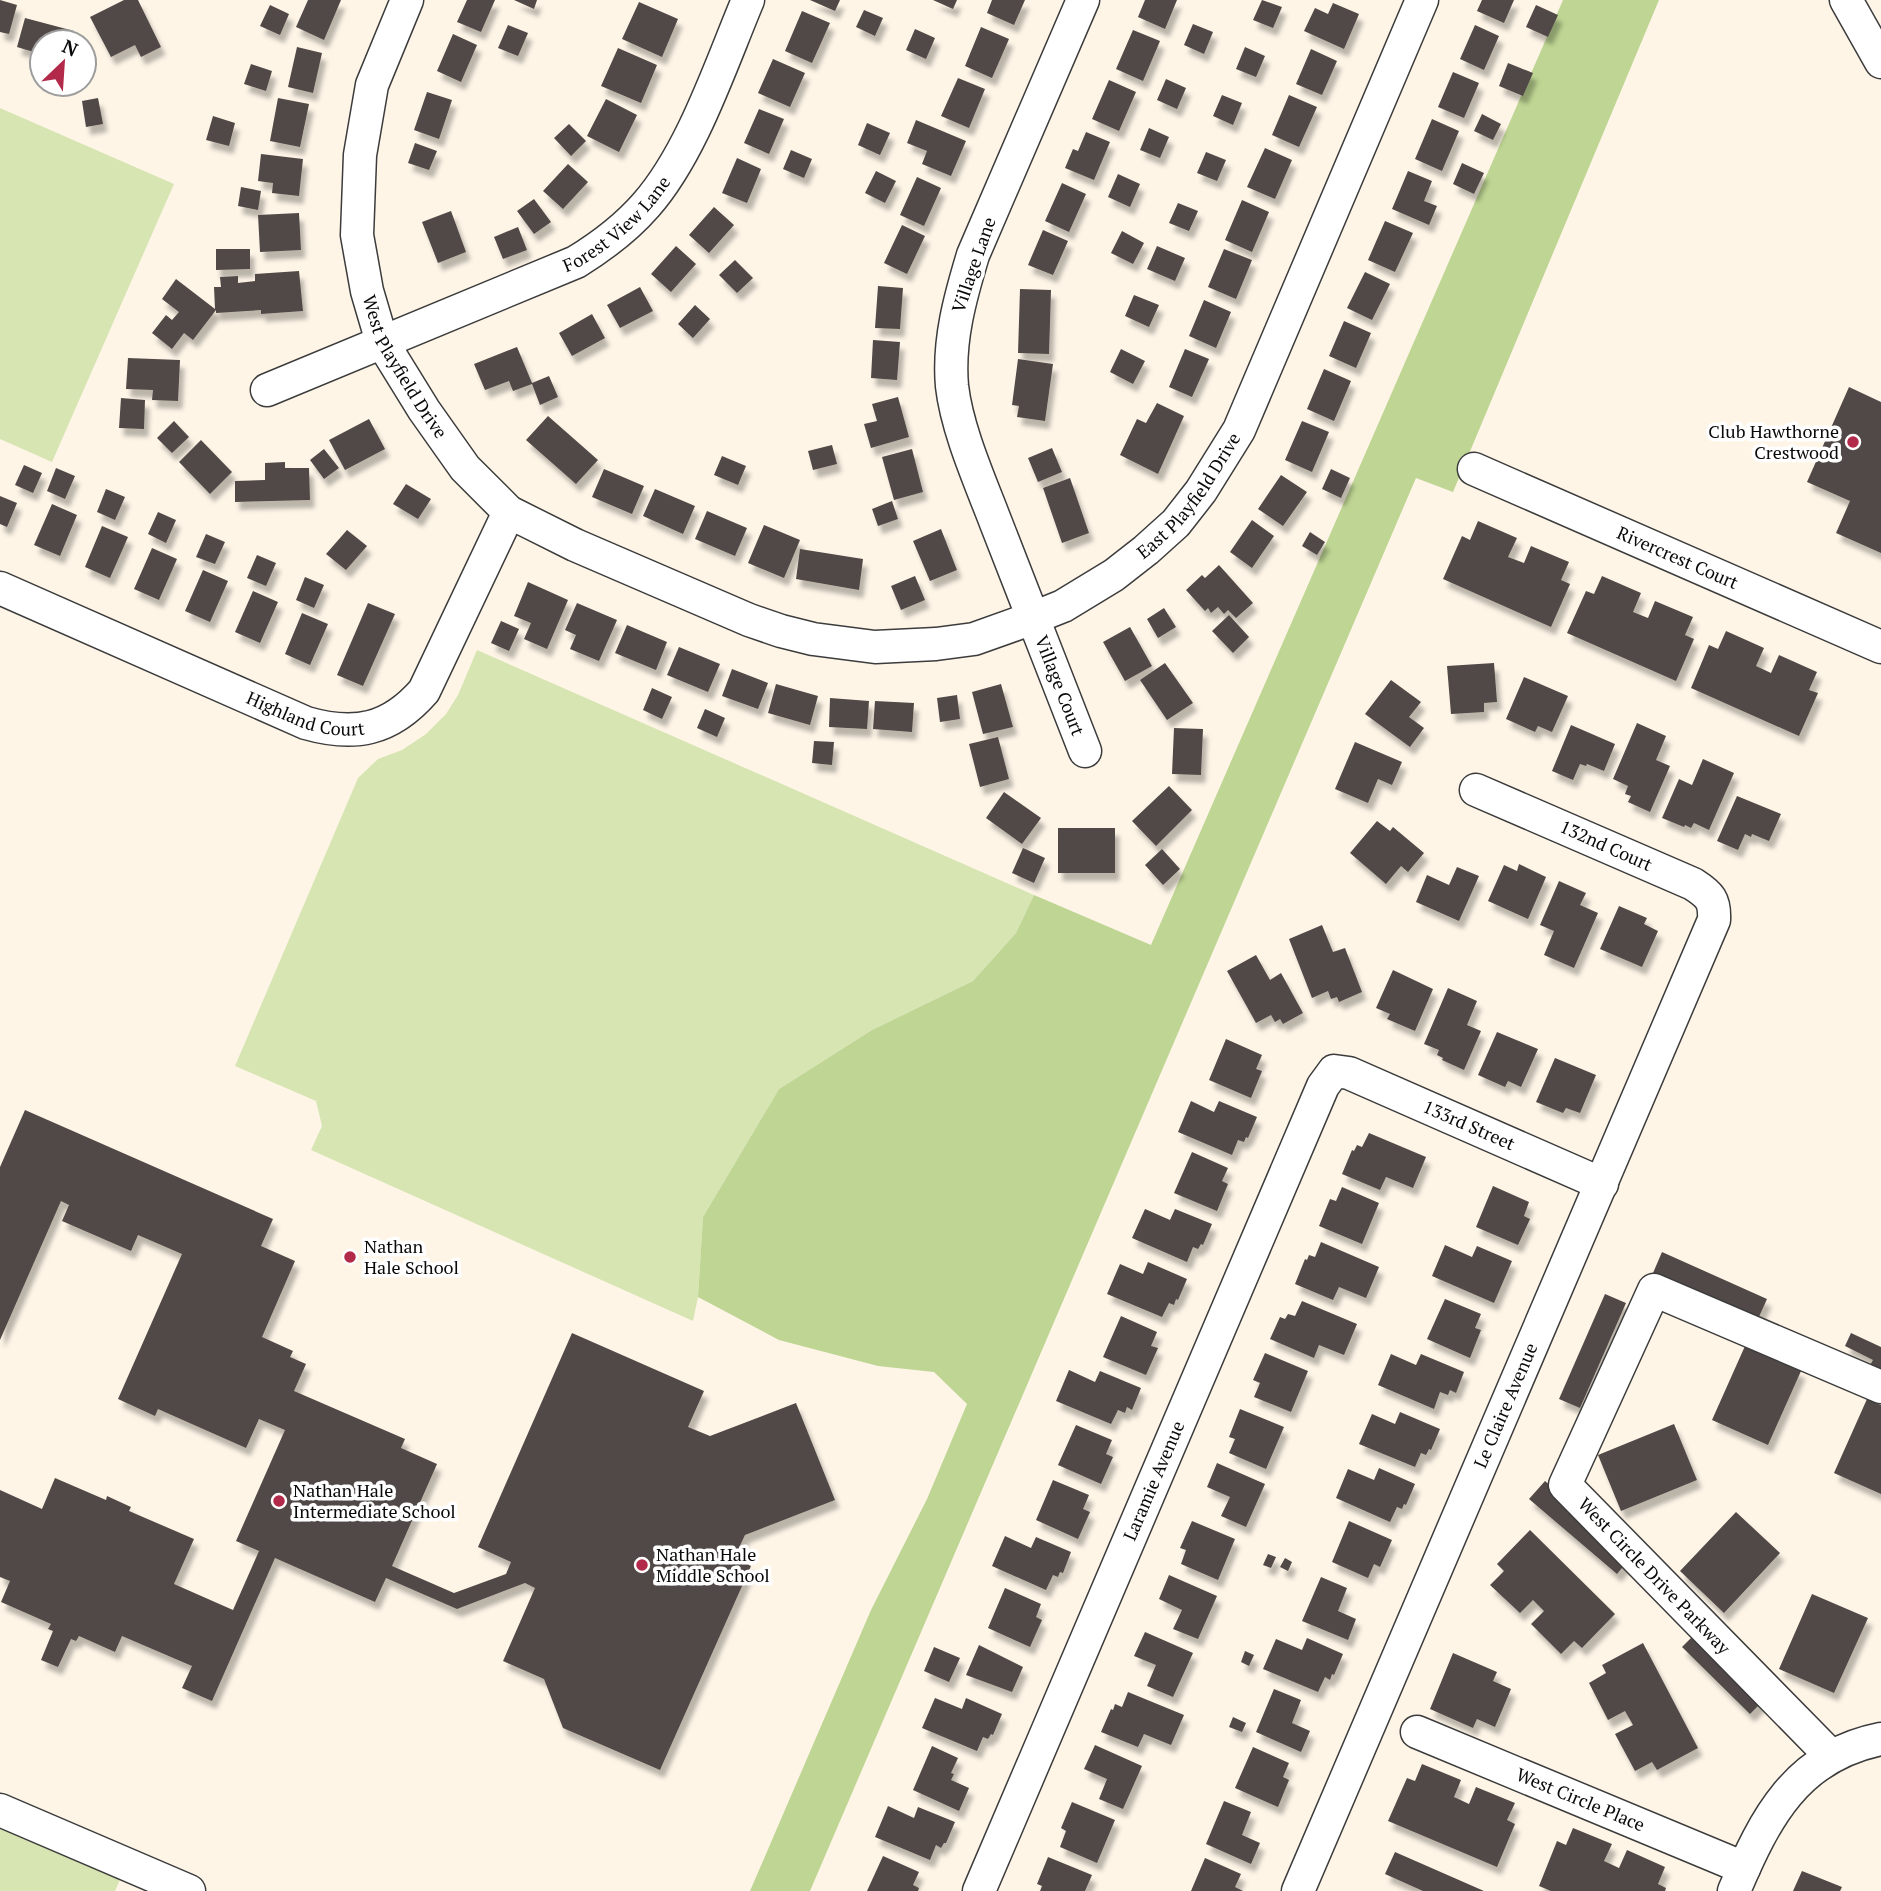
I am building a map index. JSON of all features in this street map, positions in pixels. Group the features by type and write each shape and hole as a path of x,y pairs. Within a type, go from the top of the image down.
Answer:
{"street":[{"name":"West Playfield Drive","path":"407,0 372,85 360,156 357,235 366,291 382,342 424,410 465,468 509,512 575,545 695,598"},
{"name":"Forest View Lane","path":"267,390 576,262 608,242 647,204 686,146 748,0"},
{"name":"Village Lane","path":"1033,618 967,446 952,388 951,359 959,303 973,256 1083,0"},
{"name":"East Playfield Drive","path":"695,598 780,631 813,639 875,647 905,647 974,639 1033,618 1091,591 1146,551 1176,523 1226,454 1422,0"},
{"path":"1846,0 1881,62"},
{"name":"Rivercrest Court","path":"1474,469 1881,647"},
{"name":"Highland Court","path":"0,588 306,723 341,731 370,729 404,710 424,691 509,512"},
{"name":"Village Court","path":"1033,618 1085,751"},
{"name":"132nd Court","path":"1476,790 1693,884 1706,892 1715,905 1714,920"},
{"name":"Le Claire Avenue","path":"1298,1891 1714,920"},
{"name":"133rd Street","path":"1334,1071 1349,1073 1602,1184"},
{"name":"Laramie Avenue","path":"979,1891 1323,1086 1334,1071"},
{"name":"West Circle Drive Parkway","path":"1831,1756 1565,1485 1654,1290 1881,1387"},
{"name":"West Circle Place","path":"1417,1732 1739,1879"},
{"path":"1739,1879 1778,1803 1800,1779 1831,1756 1881,1739"},
{"path":"0,1810 189,1891"}],"green space":[{"path":"1563,0 1659,0 1453,492 1416,478 810,1891 750,1891 871,1610 927,1499 967,1404 934,1372 878,1366 779,1340 698,1297 703,1217 779,1089 872,1030 973,981 1016,933 1034,895 1151,945"},
{"path":"0,108 174,184 52,462 0,439"},
{"path":"477,650 1034,895 1016,933 973,981 872,1030 779,1089 703,1217 698,1297 693,1321 311,1150 322,1126 316,1101 235,1066 358,778 378,759 402,750 426,734 446,714 458,695"},
{"path":"0,1820 123,1873 115,1891 0,1891"}],"building":[{"path":"0,0 17,5 9,34 0,32"},
{"path":"124,0 138,0 161,47 141,57 135,45 111,57 90,17"},
{"path":"308,0 341,0 324,40 296,27"},
{"path":"467,0 495,0 481,32 457,22"},
{"path":"514,0 537,0 534,9"},
{"path":"810,0 840,0 835,11"},
{"path":"933,0 957,0 953,9"},
{"path":"992,0 1025,0 1014,25 987,13"},
{"path":"1145,0 1177,0 1165,29 1138,17"},
{"path":"1262,0 1282,7 1273,28 1253,20"},
{"path":"1482,0 1514,0 1504,23 1477,11"},
{"path":"639,2 678,19 662,57 622,39"},
{"path":"1333,3 1359,14 1344,49 1304,31 1315,8 1328,14"},
{"path":"270,5 289,14 280,35 260,26"},
{"path":"1536,5 1558,15 1548,37 1526,27"},
{"path":"864,10 883,18 875,36 856,27"},
{"path":"802,11 830,23 812,63 785,51"},
{"path":"25,18 63,28 28,28 28,50 17,47"},
{"path":"1193,24 1213,32 1204,54 1184,45"},
{"path":"508,25 528,33 518,56 498,48"},
{"path":"1475,25 1499,36 1484,70 1460,59"},
{"path":"981,27 1009,39 992,78 965,66"},
{"path":"915,29 935,38 926,59 906,50"},
{"path":"1133,30 1160,41 1143,81 1116,69"},
{"path":"453,34 477,45 461,82 437,71"},
{"path":"297,47 322,53 313,93 288,87"},
{"path":"1245,47 1265,56 1256,77 1236,69"},
{"path":"618,48 657,65 641,103 601,86"},
{"path":"1311,49 1337,61 1322,95 1296,84"},
{"path":"773,59 805,73 790,107 758,93"},
{"path":"1508,63 1533,73 1523,96 1499,86"},
{"path":"251,64 272,71 266,91 244,84"},
{"path":"1453,72 1479,83 1464,118 1438,107"},
{"path":"958,78 985,89 969,128 941,116"},
{"path":"1166,79 1186,88 1177,109 1157,100"},
{"path":"1109,80 1136,92 1119,131 1092,119"},
{"path":"427,92 452,100 439,139 414,130"},
{"path":"1222,95 1242,103 1233,125 1213,116"},
{"path":"1289,95 1317,107 1299,147 1272,135"},
{"path":"98,98 103,124 86,127 82,101"},
{"path":"278,98 309,104 300,147 270,141"},
{"path":"606,99 637,115 619,152 587,136"},
{"path":"759,109 784,119 769,154 744,143"},
{"path":"1482,114 1501,124 1493,140 1474,131"},
{"path":"213,116 235,123 229,146 206,140"},
{"path":"1432,119 1459,131 1442,171 1415,159"},
{"path":"916,120 966,141 951,176 922,164 927,151 907,143"},
{"path":"867,123 890,133 880,155 858,145"},
{"path":"569,124 586,141 571,156 554,138"},
{"path":"1149,128 1169,137 1160,158 1140,150"},
{"path":"1086,132 1110,142 1094,180 1065,168 1073,149 1078,151"},
{"path":"415,143 437,151 429,170 408,163"},
{"path":"1265,148 1292,160 1275,199 1247,187"},
{"path":"791,150 812,159 804,178 783,169"},
{"path":"1206,152 1226,160 1217,181 1197,173"},
{"path":"261,154 303,159 299,196 272,193 273,183 258,181"},
{"path":"737,158 761,169 747,203 722,193"},
{"path":"1462,163 1484,173 1474,194 1453,184"},
{"path":"568,164 588,182 563,209 543,191"},
{"path":"876,171 896,181 885,203 865,193"},
{"path":"1408,171 1432,181 1424,201 1437,206 1429,225 1392,209"},
{"path":"1118,174 1140,184 1130,207 1108,197"},
{"path":"917,177 941,188 924,226 900,215"},
{"path":"1062,183 1086,194 1069,232 1045,221"},
{"path":"241,187 261,191 258,210 238,206"},
{"path":"534,199 551,222 534,234 517,211"},
{"path":"1242,200 1269,212 1252,252 1225,240"},
{"path":"1178,203 1198,211 1189,231 1169,223"},
{"path":"714,207 734,225 709,253 689,235"},
{"path":"451,211 466,252 438,263 422,222"},
{"path":"299,213 301,250 260,252 258,215"},
{"path":"1385,221 1413,233 1395,272 1368,260"},
{"path":"902,225 925,236 907,274 884,263"},
{"path":"518,227 527,250 503,259 494,237"},
{"path":"1043,230 1068,241 1053,275 1028,265"},
{"path":"1122,231 1144,243 1133,264 1111,253"},
{"path":"676,246 696,264 671,292 651,274"},
{"path":"1157,246 1185,258 1175,281 1147,269"},
{"path":"216,249 250,249 250,269 216,270"},
{"path":"1224,249 1252,260 1236,299 1208,287"},
{"path":"735,260 753,278 737,293 719,275"},
{"path":"299,271 303,311 261,314 261,310 216,313 216,310 193,340 184,333 172,349 152,333 166,315 172,320 179,312 162,299 176,279 215,309 214,287 221,287 220,277 238,276 238,283 255,281 255,274"},
{"path":"1365,272 1390,284 1372,320 1347,308"},
{"path":"878,286 903,288 900,329 875,328"},
{"path":"640,287 653,311 620,328 607,305"},
{"path":"1020,289 1051,290 1049,354 1018,353"},
{"path":"1134,295 1159,305 1149,327 1125,316"},
{"path":"1204,300 1231,312 1216,348 1189,336"},
{"path":"695,305 710,319 693,338 678,324"},
{"path":"592,314 605,338 572,356 559,333"},
{"path":"1344,321 1371,333 1356,368 1329,356"},
{"path":"873,340 900,342 897,380 871,378"},
{"path":"517,347 532,383 549,376 558,397 540,405 532,384 513,391 509,381 485,390 474,364"},
{"path":"1121,349 1145,361 1133,384 1110,372"},
{"path":"1185,349 1209,359 1192,397 1169,387"},
{"path":"128,358 180,360 178,401 152,400 153,390 126,389"},
{"path":"1018,359 1053,364 1045,421 1017,417 1019,406 1012,405"},
{"path":"1324,369 1351,381 1334,421 1307,409"},
{"name":"Club Hawthorne Crestwood","path":"1849,387 1881,402 1881,553 1836,533 1850,501 1807,482"},
{"path":"898,397 909,437 871,448 864,424 877,421 872,404"},
{"path":"121,398 145,400 144,429 119,428"},
{"path":"1157,403 1184,416 1158,474 1120,455 1137,419 1146,423"},
{"path":"548,416 598,460 576,484 526,440"},
{"path":"369,419 385,449 345,470 329,440"},
{"path":"174,421 189,437 172,453 157,438"},
{"path":"1302,421 1329,432 1312,472 1285,460"},
{"path":"201,440 232,472 210,494 179,462"},
{"path":"832,445 837,464 813,470 808,451"},
{"path":"1052,448 1062,472 1038,482 1028,458"},
{"path":"324,449 339,468 324,479 310,460"},
{"path":"912,449 923,492 894,500 882,457"},
{"path":"722,456 746,466 738,485 714,475"},
{"path":"285,462 285,468 309,468 310,500 235,502 235,481 265,480 265,463"},
{"path":"24,465 42,473 33,493 15,485"},
{"path":"56,468 75,476 65,499 47,491"},
{"path":"604,469 644,486 632,514 592,497"},
{"path":"1331,469 1350,478 1341,498 1322,489"},
{"path":"1281,475 1307,492 1283,526 1258,509"},
{"path":"1070,478 1089,533 1062,543 1043,488"},
{"path":"406,484 431,499 418,519 393,504"},
{"path":"106,489 125,497 115,520 97,512"},
{"path":"655,489 695,506 683,534 643,516"},
{"path":"0,496 17,503 7,527 0,524"},
{"path":"892,501 898,519 878,526 872,509"},
{"path":"52,504 77,515 60,556 34,545"},
{"path":"707,511 747,528 735,556 695,539"},
{"path":"158,512 176,520 166,543 148,534"},
{"path":"1252,520 1274,536 1252,568 1230,552"},
{"path":"1478,521 1517,538 1508,557 1524,563 1531,546 1569,562 1561,580 1570,584 1551,627 1443,579 1462,536 1470,540"},
{"path":"764,525 800,540 784,578 748,563"},
{"path":"102,526 128,537 110,578 85,567"},
{"path":"941,529 957,570 930,581 913,541"},
{"path":"347,530 367,546 346,570 326,554"},
{"path":"1310,532 1325,542 1317,555 1302,546"},
{"path":"206,534 225,542 215,564 196,557"},
{"path":"152,548 177,559 159,600 134,589"},
{"path":"800,549 863,559 859,590 796,579"},
{"path":"257,555 276,563 266,586 247,578"},
{"path":"1219,565 1253,603 1236,618 1228,610 1224,614 1218,607 1211,613 1208,608 1205,611 1186,590 1202,575 1205,578"},
{"path":"203,570 228,581 210,622 185,611"},
{"path":"915,576 925,600 901,610 891,586"},
{"path":"1602,576 1641,593 1633,612 1648,618 1655,601 1693,617 1685,635 1694,639 1676,681 1567,633 1586,591 1594,594"},
{"path":"305,577 324,585 314,608 296,600"},
{"path":"528,582 568,600 547,649 524,639 531,623 514,616"},
{"path":"253,591 278,602 260,643 235,632"},
{"path":"368,603 395,614 363,686 337,675"},
{"path":"577,603 617,620 599,661 570,649 576,635 565,630"},
{"path":"1164,608 1176,627 1158,638 1147,619"},
{"path":"302,613 328,624 310,665 285,654"},
{"path":"1229,615 1249,637 1233,653 1212,631"},
{"path":"501,621 519,629 509,651 491,643"},
{"path":"627,625 667,642 656,670 615,653"},
{"path":"1130,627 1152,666 1125,681 1103,642"},
{"path":"1726,631 1764,648 1756,666 1771,673 1779,655 1817,672 1809,690 1818,693 1799,736 1691,688 1709,645 1718,649"},
{"path":"679,647 720,664 708,692 667,675"},
{"path":"1165,663 1193,703 1167,720 1140,680"},
{"path":"1494,663 1497,702 1484,703 1484,712 1451,714 1447,666"},
{"path":"732,669 768,683 758,709 722,696"},
{"path":"1524,677 1568,696 1552,732 1538,726 1535,732 1506,719"},
{"path":"1391,680 1421,702 1409,717 1424,728 1410,747 1365,714"},
{"path":"776,684 818,696 810,725 768,713"},
{"path":"1001,684 1013,727 983,734 972,692"},
{"path":"652,688 672,697 662,719 643,710"},
{"path":"957,695 960,719 940,722 937,698"},
{"path":"830,698 869,701 867,729 829,727"},
{"path":"875,701 914,703 912,732 873,729"},
{"path":"705,709 725,718 717,737 697,728"},
{"path":"1637,723 1666,736 1656,760 1670,766 1650,812 1628,802 1631,796 1625,794 1628,786 1613,779"},
{"path":"1571,725 1615,744 1604,771 1580,764 1573,780 1552,771"},
{"path":"1174,728 1203,729 1201,775 1172,774"},
{"path":"998,737 1009,779 980,787 969,744"},
{"path":"814,741 834,742 832,765 812,763"},
{"path":"1355,742 1402,762 1392,785 1378,779 1368,803 1335,789"},
{"path":"1703,759 1734,773 1709,830 1694,823 1691,828 1685,825 1684,827 1662,818 1679,779 1692,785"},
{"path":"1169,786 1192,810 1156,846 1132,821"},
{"path":"1004,792 1041,818 1022,844 986,818"},
{"path":"1737,796 1781,814 1769,841 1745,834 1738,850 1717,841"},
{"path":"1377,821 1390,831 1393,827 1424,853 1408,872 1401,866 1386,884 1350,853"},
{"path":"1058,828 1115,828 1115,873 1058,873"},
{"path":"1023,848 1045,858 1034,883 1012,873"},
{"path":"1162,849 1180,869 1163,885 1145,865"},
{"path":"1519,864 1546,877 1528,919 1488,901 1504,865 1517,871"},
{"path":"1457,867 1479,876 1459,921 1416,902 1427,875 1449,885"},
{"path":"1559,881 1586,893 1580,905 1598,913 1574,968 1544,955 1554,931 1540,925"},
{"path":"1619,906 1647,918 1644,924 1658,931 1642,967 1600,949"},
{"path":"1322,925 1333,952 1345,948 1362,992 1339,1002 1337,997 1331,999 1328,991 1312,998 1289,939"},
{"path":"1256,955 1270,980 1281,973 1303,1013 1283,1024 1280,1019 1275,1022 1271,1015 1256,1023 1227,971"},
{"path":"1393,970 1433,989 1415,1031 1387,1019 1390,1014 1376,1008"},
{"path":"1448,988 1477,1001 1467,1025 1481,1031 1464,1070 1442,1060 1443,1058 1437,1055 1439,1050 1424,1044"},
{"path":"1497,1032 1538,1049 1521,1087 1508,1081 1505,1087 1478,1075"},
{"path":"1226,1039 1262,1055 1256,1069 1262,1071 1251,1098 1209,1080"},
{"path":"1555,1058 1596,1075 1580,1113 1566,1108 1563,1113 1536,1102"},
{"path":"1191,1101 1214,1112 1219,1101 1257,1117 1248,1138 1246,1137 1244,1142 1238,1140 1232,1155 1178,1132"},
{"path":"25,1110 273,1219 261,1246 295,1261 262,1337 293,1351 290,1357 306,1364 294,1391 405,1439 401,1448 437,1464 392,1566 454,1593 506,1574 511,1562 478,1547 572,1333 704,1391 688,1427 710,1436 796,1403 835,1500 745,1535 734,1558 751,1566 660,1770 563,1728 544,1679 503,1661 535,1588 525,1583 457,1609 386,1578 375,1602 275,1558 212,1701 182,1688 192,1666 122,1636 115,1652 79,1636 76,1641 71,1639 58,1667 41,1660 53,1631 48,1629 51,1624 1,1602 10,1581 0,1577 0,1490 42,1509 55,1478 106,1500 107,1496 131,1507 129,1511 194,1539 174,1584 233,1610 259,1551 236,1541 285,1430 259,1419 246,1448 158,1409 155,1416 118,1399 182,1254 138,1235 131,1251 62,1221 69,1205 61,1201 0,1340 0,1167"},
{"path":"1369,1133 1426,1157 1413,1188 1386,1177 1380,1190 1342,1174 1352,1150 1354,1151 1357,1145 1362,1147"},
{"path":"1192,1152 1228,1168 1222,1181 1228,1184 1217,1211 1174,1193"},
{"path":"1493,1186 1529,1202 1524,1216 1530,1219 1518,1245 1476,1227"},
{"path":"1342,1187 1379,1203 1362,1244 1319,1226 1330,1199 1336,1201"},
{"path":"1145,1209 1170,1220 1175,1209 1212,1224 1203,1245 1198,1249 1193,1247 1187,1262 1132,1238"},
{"path":"1321,1242 1379,1267 1366,1298 1339,1287 1333,1300 1295,1284 1305,1259 1307,1260 1309,1255 1315,1257"},
{"path":"1445,1245 1472,1257 1477,1246 1512,1261 1494,1303 1432,1276"},
{"path":"1662,1252 1767,1299 1758,1319 1653,1273"},
{"path":"1148,1262 1187,1279 1178,1300 1176,1299 1174,1305 1169,1303 1162,1317 1107,1294 1120,1264 1143,1274"},
{"path":"1605,1294 1626,1303 1580,1408 1559,1399"},
{"path":"1445,1299 1481,1314 1475,1328 1481,1330 1470,1358 1427,1339"},
{"path":"1302,1301 1357,1324 1344,1355 1319,1345 1314,1358 1270,1339 1280,1317 1285,1319 1288,1314 1295,1316"},
{"path":"1121,1316 1157,1332 1151,1346 1158,1348 1146,1375 1103,1357"},
{"path":"1851,1333 1881,1347 1881,1372 1869,1367 1873,1360 1845,1346"},
{"path":"1745,1346 1801,1371 1768,1445 1712,1420"},
{"path":"1265,1353 1308,1371 1291,1412 1254,1397 1260,1383 1253,1380"},
{"path":"1391,1354 1416,1365 1421,1354 1464,1372 1456,1393 1450,1390 1448,1395 1440,1392 1434,1409 1378,1385"},
{"path":"1069,1370 1095,1382 1100,1371 1141,1388 1132,1410 1127,1407 1125,1413 1118,1410 1111,1424 1056,1401"},
{"path":"1867,1399 1881,1405 1881,1494 1834,1473"},
{"path":"1240,1409 1284,1427 1266,1469 1229,1453 1235,1439 1229,1437"},
{"path":"1400,1412 1440,1429 1431,1450 1429,1449 1426,1455 1421,1453 1415,1467 1359,1444 1372,1414 1395,1424"},
{"path":"1674,1424 1697,1480 1621,1511 1598,1455"},
{"path":"1076,1425 1112,1440 1106,1454 1113,1457 1101,1484 1058,1465"},
{"path":"1217,1463 1265,1484 1246,1527 1221,1516 1230,1497 1207,1487"},
{"path":"1379,1468 1415,1484 1406,1505 1404,1504 1402,1509 1397,1507 1390,1522 1336,1498 1348,1469 1374,1480"},
{"path":"1053,1480 1089,1495 1083,1509 1090,1512 1078,1539 1036,1520"},
{"path":"1545,1481 1632,1556 1617,1574 1529,1499"},
{"path":"1736,1512 1780,1553 1724,1613 1680,1571"},
{"path":"1192,1521 1235,1539 1218,1580 1181,1564 1186,1550 1180,1548"},
{"path":"1349,1521 1392,1540 1380,1567 1374,1564 1368,1578 1332,1562"},
{"path":"1530,1530 1615,1614 1582,1648 1574,1641 1561,1654 1531,1624 1544,1611 1533,1600 1520,1613 1490,1585 1504,1571 1497,1564"},
{"path":"1005,1536 1031,1548 1036,1537 1071,1552 1063,1573 1060,1572 1058,1577 1053,1575 1046,1590 992,1566"},
{"path":"1268,1554 1276,1557 1271,1568 1263,1565"},
{"path":"1285,1558 1292,1562 1288,1571 1280,1567"},
{"path":"1169,1575 1217,1596 1198,1639 1173,1629 1182,1610 1159,1599"},
{"path":"1321,1577 1347,1588 1338,1611 1356,1619 1348,1640 1302,1621"},
{"path":"1005,1588 1041,1604 1036,1617 1042,1620 1030,1647 988,1628"},
{"path":"1812,1594 1868,1618 1834,1693 1779,1669"},
{"path":"1700,1629 1767,1697 1750,1714 1682,1647"},
{"path":"1145,1632 1193,1653 1173,1697 1147,1686 1156,1665 1134,1656"},
{"path":"1307,1638 1343,1654 1334,1675 1332,1674 1330,1680 1325,1677 1318,1692 1263,1669 1276,1639 1302,1650"},
{"path":"1643,1643 1698,1748 1657,1770 1652,1762 1635,1771 1615,1734 1633,1725 1625,1711 1608,1720 1589,1683 1606,1673 1602,1665"},
{"path":"979,1645 1023,1667 1012,1692 966,1675"},
{"path":"934,1647 960,1658 949,1682 924,1671"},
{"path":"1245,1651 1254,1655 1249,1666 1241,1662"},
{"path":"1453,1653 1497,1672 1493,1681 1511,1689 1495,1727 1477,1719 1473,1728 1430,1709"},
{"path":"1274,1689 1301,1700 1292,1723 1310,1731 1301,1752 1256,1732"},
{"path":"1128,1692 1184,1715 1171,1745 1144,1734 1138,1747 1101,1732 1111,1709 1113,1710 1115,1704 1122,1707"},
{"path":"935,1698 962,1709 966,1698 1002,1714 993,1735 988,1739 983,1737 977,1751 922,1728"},
{"path":"1233,1717 1246,1723 1242,1732 1229,1727"},
{"path":"1095,1745 1142,1766 1123,1809 1099,1799 1107,1779 1084,1769"},
{"path":"932,1746 958,1758 951,1773 954,1774 951,1780 969,1788 959,1811 913,1790"},
{"path":"1253,1747 1289,1763 1283,1777 1289,1780 1278,1807 1235,1788"},
{"path":"1422,1764 1461,1780 1454,1797 1469,1804 1476,1787 1515,1803 1507,1820 1515,1824 1497,1867 1388,1821 1407,1778 1415,1781"},
{"path":"1224,1801 1251,1812 1242,1835 1260,1843 1251,1864 1206,1844"},
{"path":"1072,1802 1115,1820 1097,1863 1060,1847 1066,1831 1061,1828"},
{"path":"888,1806 914,1818 918,1807 955,1822 946,1843 941,1848 936,1845 930,1860 875,1837"},
{"path":"1573,1828 1612,1844 1604,1861 1619,1868 1627,1850 1665,1867 1658,1884 1666,1888 1665,1891 1551,1891 1539,1886 1557,1841 1566,1845"},
{"path":"1395,1852 1484,1891 1423,1891 1385,1874"},
{"path":"883,1856 919,1872 913,1885 919,1888 918,1891 867,1891"},
{"path":"1048,1857 1092,1875 1085,1891 1040,1891 1042,1886 1037,1884"},
{"path":"1205,1858 1241,1874 1235,1887 1243,1891 1191,1891"},
{"path":"1802,1871 1842,1887 1840,1891 1793,1891"}],"place":[{"name":"Club Hawthorne Crestwood","path":"1853,442"},
{"name":"Nathan Hale School","path":"350,1257"},
{"name":"Nathan Hale Intermediate School","path":"279,1501"},
{"name":"Nathan Hale Middle School","path":"642,1565"}]}
